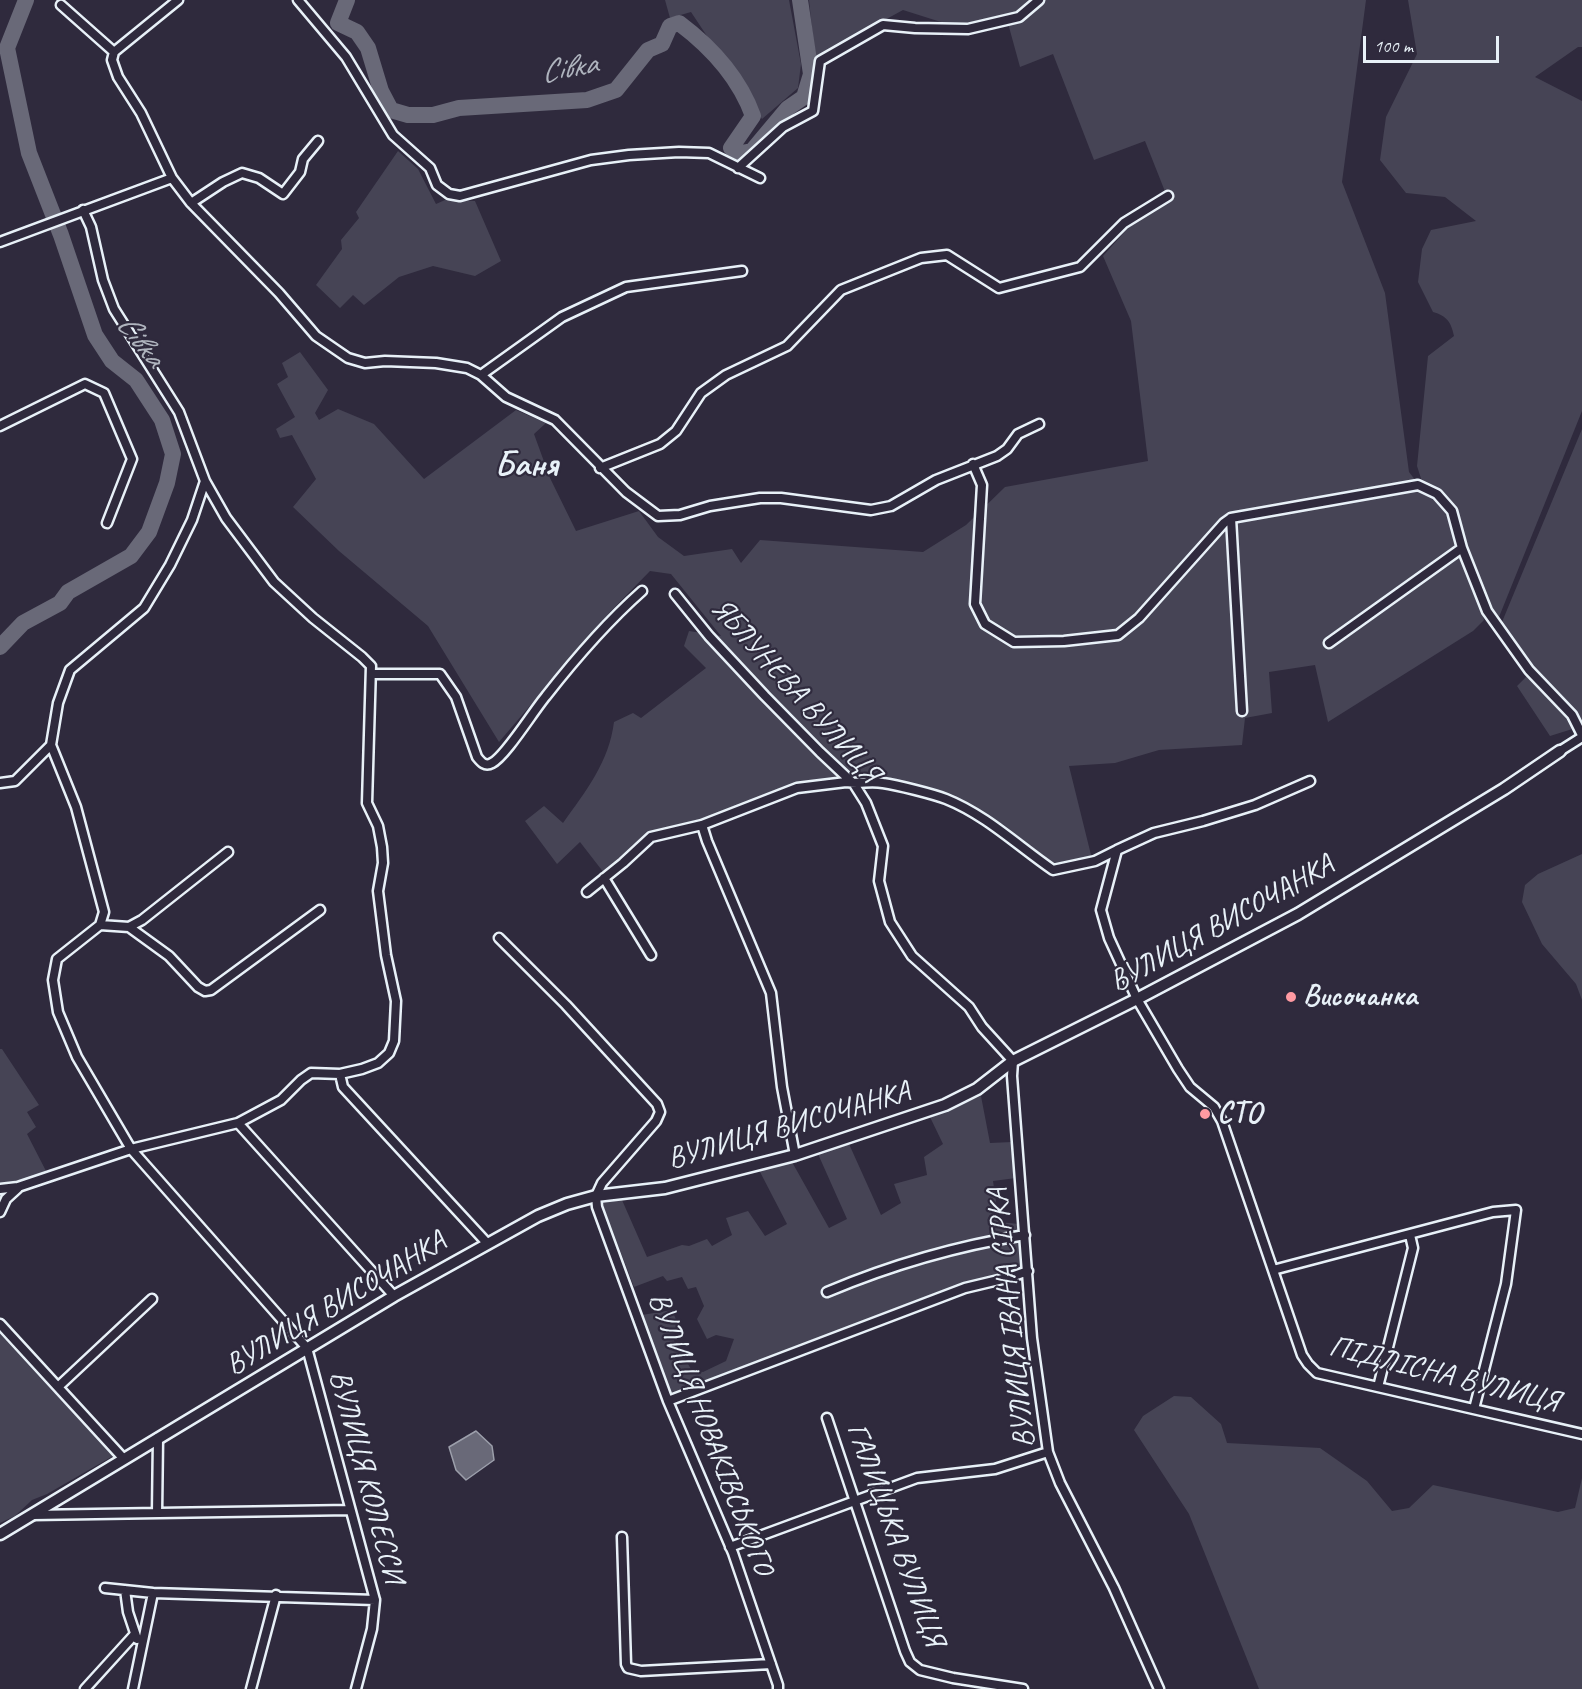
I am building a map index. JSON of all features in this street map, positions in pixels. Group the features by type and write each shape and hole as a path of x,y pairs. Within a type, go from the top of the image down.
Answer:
{"street":[{"path":"178,0 114,52 112,60 118,77 141,113 172,178 191,203 279,293 316,336 348,358 365,363 385,361 436,363 467,368 481,375 506,397 555,420 600,468 626,492 658,516 680,515 710,506 760,498 781,498 871,510 891,506 936,480 997,456 1007,449 1018,434 1039,424"},
{"path":"298,0 346,57 393,135 430,168 437,185 449,194 460,196 591,160 679,152 709,153 760,178"},
{"path":"738,168 783,127 813,111 820,61 883,25 968,29 1019,17 1039,0"},
{"path":"61,5 114,52"},
{"path":"191,203 223,182 242,173 259,178 283,194 300,172 303,159 318,141"},
{"path":"0,242 172,178"},
{"path":"600,468 660,444 676,431 701,393 726,375 787,346 841,290 921,258 947,255 999,288 1080,267 1124,223 1168,196"},
{"path":"0,1189 18,1188 131,1149 238,1123 281,1100 311,1073 340,1074 378,1063 389,1053 394,1041 396,1023 396,1001 386,955 378,891 383,863 382,847 378,826 367,803 371,666 274,582 226,518 205,481 179,412 114,309 103,280 91,227 83,210"},
{"path":"481,375 562,317 626,287 742,271"},
{"path":"0,426 86,384 104,393 132,459 107,523"},
{"path":"973,464 982,485 975,604 985,624 1014,642 1064,641 1118,635 1139,618 1231,518 1418,484 1437,494 1452,511 1462,548 1488,611 1529,670 1572,716 1582,736"},
{"path":"205,481 192,520 170,565 144,608 70,670 58,703 51,745 76,807 104,912 100,925 57,959 53,980 58,1012 77,1057 131,1149 307,1348"},
{"path":"1231,518 1242,711"},
{"path":"1329,643 1462,548"},
{"path":"372,674 440,674 456,697 477,757 482,763 488,765 494,763 546,696 618,612 642,591"},
{"name":"ЯБЛУНЕВА ВУЛИЦЯ","path":"675,594 709,636 765,696 854,784 866,803 883,846 879,881 890,922 912,956 969,1007 982,1027 1013,1061"},
{"name":"ВУЛИЦЯ ВИСОЧАНКА","path":"0,1534 394,1296 538,1216 567,1204 596,1196 665,1188 795,1155 945,1105 977,1089 1013,1061 1298,914 1504,789 1582,736"},
{"path":"0,783 15,781 51,745"},
{"path":"587,892 651,837 702,825 797,788 846,782 883,783 945,799 996,827 1053,870 1095,861 1154,833 1255,805 1310,781"},
{"path":"702,825 771,993 782,1088 795,1155"},
{"name":"ПІДЛІСНА ВУЛИЦЯ","path":"1117,850 1101,910 1109,938 1137,999 1190,1087 1214,1107 1222,1121 1302,1355 1308,1364 1317,1373 1582,1434"},
{"path":"129,927 142,920 228,852"},
{"path":"604,878 651,955"},
{"path":"100,925 129,927 169,956 198,987 205,991 211,990 320,910"},
{"path":"499,938 566,1005 657,1104 660,1112 656,1121 602,1182 596,1196"},
{"name":"ВУЛИЦЯ ІВАНА СІРКА","path":"1013,1061 1012,1076 1032,1338 1048,1452 1060,1483 1114,1588 1160,1689"},
{"path":"340,1074 344,1087 487,1243"},
{"path":"238,1123 394,1296"},
{"path":"0,1212 6,1199 18,1188"},
{"name":"ВУЛИЦЯ НОВАКІВСЬКОГО","path":"596,1196 597,1207 668,1401 730,1546 778,1689"},
{"path":"1273,1270 1492,1212 1516,1210 1506,1284 1474,1409"},
{"path":"827,1292 925,1256 976,1243 1025,1235"},
{"path":"1378,1387 1413,1248 1410,1235"},
{"path":"668,1401 965,1288 1011,1278 1028,1271"},
{"path":"58,1387 152,1299"},
{"path":"0,1324 123,1458"},
{"name":"ВУЛИЦЯ КОЛЕССИ","path":"307,1348 375,1600 372,1629 356,1689"},
{"name":"ГАЛИЦЬКА ВУЛИЦЯ","path":"828,1418 910,1662 920,1670 1023,1689"},
{"path":"157,1513 158,1438"},
{"path":"730,1546 916,1478 995,1469 1048,1452"},
{"path":"29,1515 350,1510"},
{"path":"622,1537 626,1664 628,1668 641,1671 771,1664"},
{"path":"105,1588 153,1593 276,1595 375,1600"},
{"path":"125,1590 128,1612 140,1648"},
{"path":"133,1689 153,1593"},
{"path":"251,1689 276,1595"},
{"path":"85,1689 135,1634"}],"shaded area":[{"path":"665,0 789,0 801,64 798,88 762,119 691,12 670,18"},
{"path":"809,0 1366,0 1342,182 1385,293 1409,472 1426,494 1417,466 1428,356 1454,336 1448,320 1433,312 1418,282 1422,249 1431,230 1476,221 1445,197 1406,193 1380,160 1386,117 1417,54 1408,0 1582,0 1582,47 1578,47 1535,77 1582,101 1582,411 1499,617 1484,597 1466,554 1484,620 1473,631 1328,722 1315,665 1269,672 1272,713 1245,718 1242,745 1159,750 1115,763 1069,766 1092,859 1056,866 1004,825 947,796 859,778 822,779 649,834 604,873 580,842 557,864 525,821 544,806 563,823 588,788 602,763 614,722 633,713 641,718 706,668 684,646 689,631 721,636 671,574 650,571 610,612 499,742 428,626 339,551 293,507 316,479 292,435 280,438 276,429 295,417 277,384 288,377 282,363 300,352 328,390 315,413 319,420 338,409 374,424 424,479 516,410 546,423 534,434 550,478 576,531 639,511 658,537 684,556 732,549 741,563 760,540 923,552 966,525 1005,487 1148,461 1131,321 1103,256 1129,227 1166,203 1168,199 1145,141 1094,160 1053,54 1020,67 1006,16 981,22 944,23 903,10 815,58"},
{"path":"398,151 418,169 436,204 445,200 475,201 501,261 475,276 433,266 399,277 364,305 353,295 340,308 316,285 342,249 341,240 359,218 356,212"},
{"path":"1582,429 1582,726 1550,736 1517,686 1526,677 1502,622"},
{"path":"1582,854 1582,1000 1576,984 1542,944 1522,902 1525,885 1538,874"},
{"path":"0,1049 39,1105 27,1112 36,1127 27,1134 46,1171 26,1179 0,1183"},
{"path":"981,1096 990,1143 1012,1142 1016,1178 993,1181 999,1222 1019,1224 1023,1270 732,1376 673,1404 642,1315 672,1310 680,1329 672,1337 691,1369 703,1372 726,1361 734,1339 716,1335 707,1339 697,1319 704,1306 696,1287 688,1289 682,1277 667,1281 663,1276 634,1287 602,1203 622,1200 647,1257 707,1239 712,1246 732,1235 726,1218 748,1211 765,1236 787,1224 759,1170 792,1162 829,1228 847,1219 818,1154 849,1144 881,1215 901,1203 894,1184 927,1175 924,1157 943,1144 930,1117"},
{"path":"0,1321 120,1452 47,1494 32,1500 15,1516 0,1523"},
{"path":"1174,1396 1191,1397 1221,1424 1227,1443 1320,1448 1367,1481 1392,1511 1409,1508 1433,1485 1558,1512 1575,1508 1582,1478 1582,1689 1259,1689 1189,1514 1134,1430 1143,1416"}],"water":[{"path":"476,1431 492,1446 494,1460 466,1480 456,1470 449,1447"}],"waterway":[{"name":"Сівка","path":"0,647 23,623 60,603 68,592 131,556 149,532 167,483 173,454 162,420 136,380 112,361 95,335 61,235 29,153 7,48 26,0"},
{"name":"Сівка","path":"347,0 338,23 357,32 368,48 381,91 391,110 408,115 433,115 459,108 587,100 616,90 648,50 662,44 670,26 679,23 723,64 747,102 753,116 731,148 741,153 752,151 788,108 804,97 811,74 800,0"}],"place":[{"name":"Височанка","path":"1291,997"},
{"name":"СТО","path":"1205,1114"}],"district":[{"name":"Баня","path":"526,466"}]}
